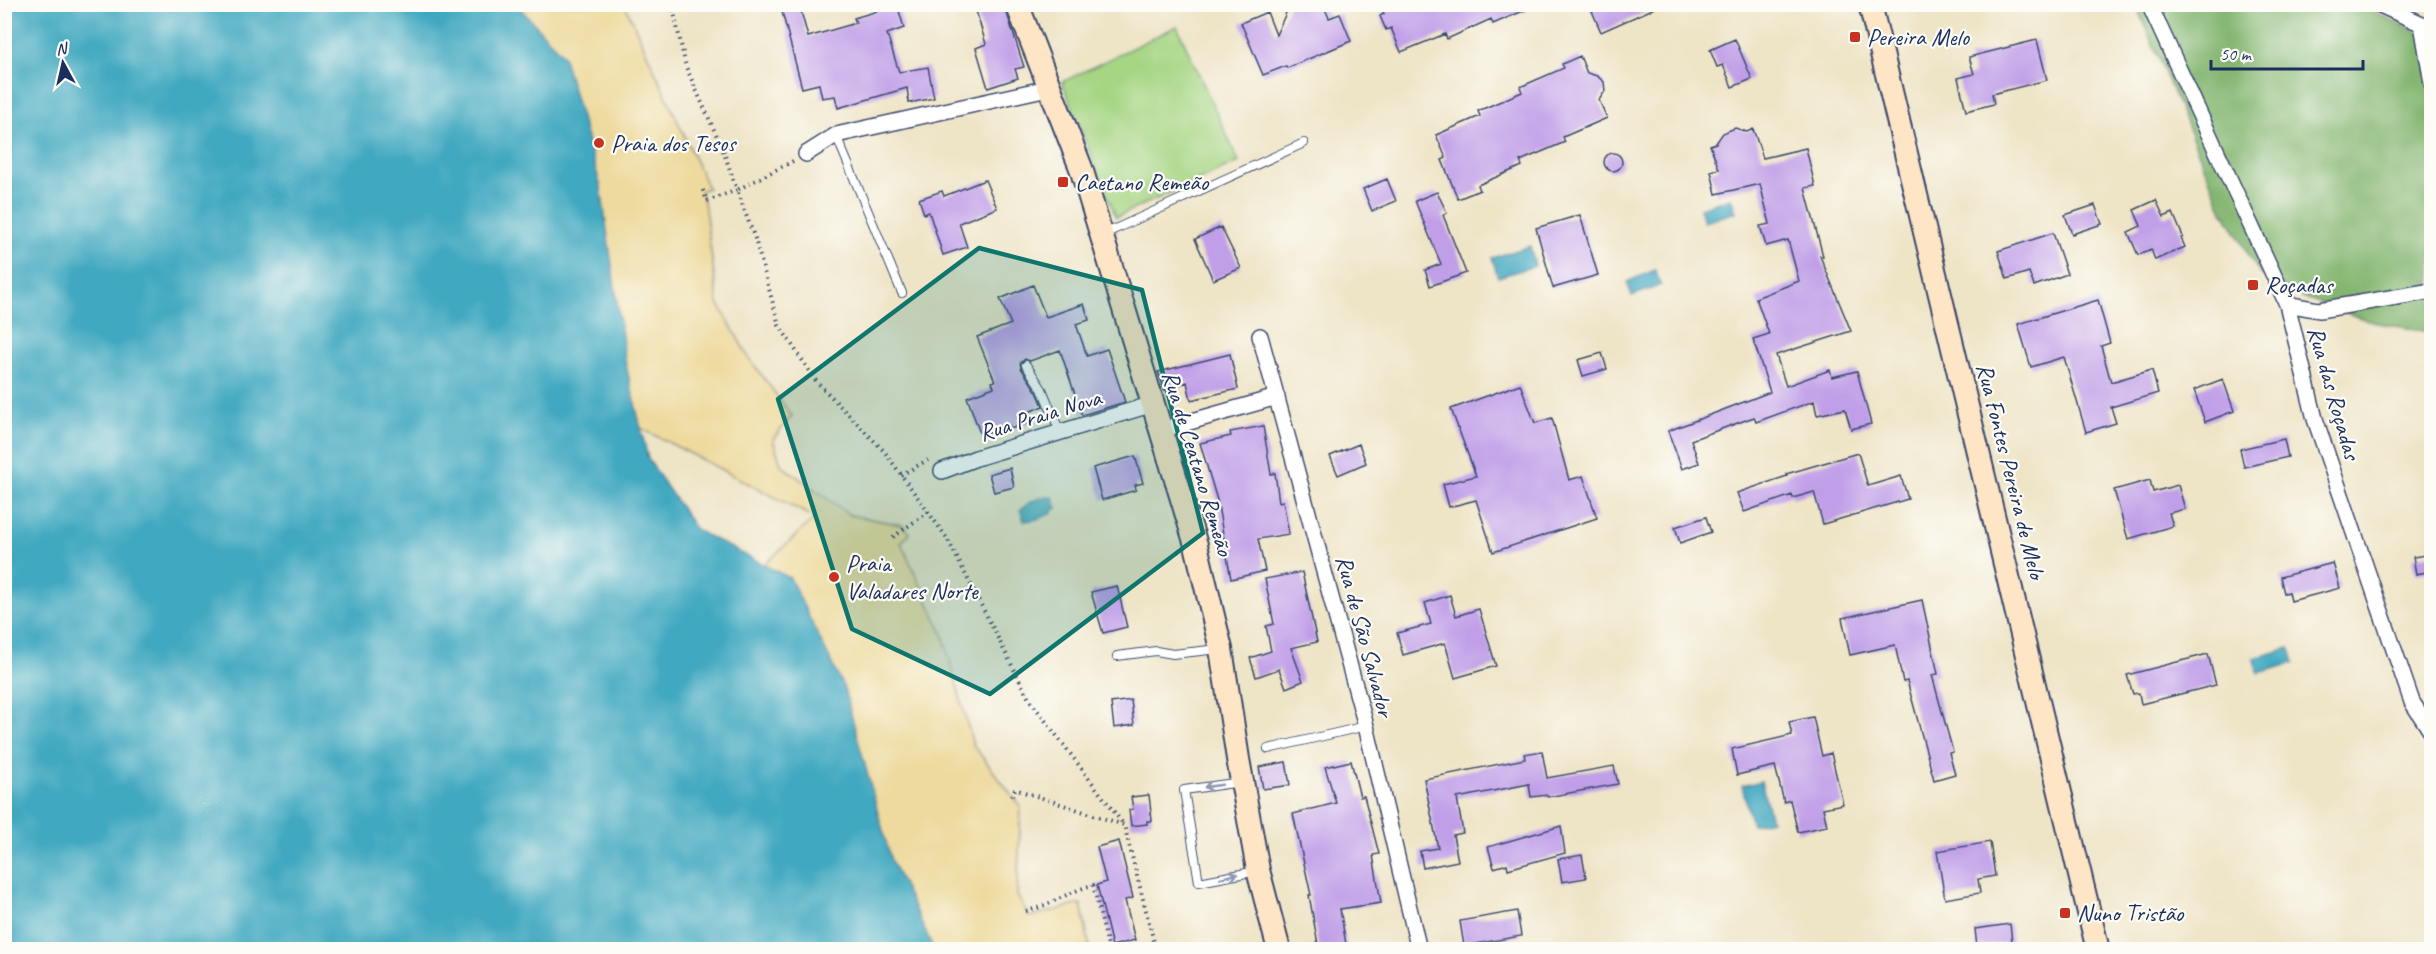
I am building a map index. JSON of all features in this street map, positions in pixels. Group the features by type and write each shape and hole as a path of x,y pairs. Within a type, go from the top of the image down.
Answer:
{"main road":[{"name":"Rua de Ceatano Remeão","path":"1017,4 1081,168 1196,545 1221,649 1258,870 1279,950"},
{"name":"Rua Fontes Pereira de Melo","path":"1870,4 2098,950"}],"street":[{"name":"Rua das Roçadas","path":"2149,4 2287,304 2319,430 2412,702 2432,733"},
{"path":"2378,4 2427,24 2432,83"},
{"path":"806,154 836,135 1048,88"},
{"path":"2287,304 2319,309 2432,291"},
{"name":"Rua de São Salvador","path":"1260,336 1366,726 1419,950"},
{"path":"1161,430 1278,397"},
{"name":"Rua Praia Nova","path":"942,471 975,458 1153,404"}],"lane":[{"path":"836,135 902,293"},
{"path":"1101,235 1304,143"},
{"path":"1026,364 1042,389 1060,432"},
{"path":"1117,656 1156,651 1173,654 1221,649"},
{"path":"1268,749 1366,726"},
{"path":"1242,782 1184,790 1199,882 1258,870"}],"path":[{"path":"672,4 686,67 723,150 755,238 779,326 816,381 884,451 947,538 1029,699 1125,825 1155,950"},
{"path":"702,188 707,201 737,190 806,154"},
{"path":"901,475 929,459"},
{"path":"893,537 928,513"},
{"path":"1012,796 1015,789 1125,825"},
{"path":"1026,911 1039,908 1079,888 1093,885 1109,950"},
{"path":"1122,950 1154,942"}],"highlighted area":[{"path":"979,248 1142,290 1203,533 990,694 852,629 778,399"}],"green space":[{"path":"2136,5 2360,5 2415,31 2431,36 2431,332 2372,322 2303,297 2260,274 2223,211"},
{"path":"1177,26 1239,162 1116,217 1062,82"}],"sand":[{"name":"Praia Valadares Norte","path":"466,5 625,5 708,188 700,191 704,202 718,303 749,358 792,416 773,439 781,465 850,515 902,525 910,533 901,543 943,634 973,745 1021,807 1017,895 1029,917 1081,904 1090,949 898,949 713,612 815,518 592,403"}],"water":[{"path":"5,4 517,5 563,55 601,187 626,365 648,459 696,530 790,578 844,688 891,860 934,949 5,949"},
{"path":"1731,198 1736,212 1704,222 1700,208"},
{"path":"1530,246 1535,266 1498,277 1492,258"},
{"path":"1655,270 1661,285 1632,296 1627,282"},
{"path":"1042,497 1053,497 1057,508 1042,518 1024,521 1020,510 1030,502"},
{"path":"2290,648 2294,663 2258,673 2254,658"},
{"path":"1761,781 1771,820 1752,825 1742,786"}],"building":[{"path":"780,4 799,4 808,37 856,23 854,18 881,10 879,4 897,4 904,28 887,34 899,72 928,67 934,98 909,103 907,88 838,108 835,96 822,98 819,84 802,88"},
{"path":"974,4 1004,4 1024,67 1015,69 1018,78 988,88 976,48 986,44"},
{"path":"1290,4 1323,4 1329,18 1340,14 1351,41 1287,68 1286,66 1263,75 1241,23 1267,12 1276,35"},
{"path":"1380,4 1539,4 1493,24 1491,19 1447,39 1445,34 1401,52 1391,28 1386,30 1380,16 1384,14"},
{"path":"1589,4 1664,4 1601,32"},
{"path":"1735,39 1752,79 1732,87 1723,65 1717,67 1710,50"},
{"path":"2037,40 2047,80 1992,94 1994,104 1966,111 1958,78 1974,74 1969,57"},
{"path":"1580,56 1587,73 1597,76 1604,82 1605,91 1599,100 1607,118 1563,137 1565,142 1520,161 1522,166 1478,185 1480,190 1458,199 1442,160 1446,158 1436,135 1480,116 1478,111 1522,92 1520,87 1564,68 1562,64"},
{"path":"1735,128 1747,132 1753,129 1763,158 1806,148 1815,186 1805,188 1823,256 1820,256 1851,331 1776,355 1786,386 1830,370 1832,377 1857,371 1871,424 1851,429 1845,409 1817,415 1814,401 1756,422 1754,417 1691,440 1699,463 1682,469 1668,431 1770,392 1753,339 1769,334 1756,298 1799,281 1788,240 1766,246 1760,226 1770,224 1760,184 1716,194 1711,171 1719,169 1710,145 1716,143 1723,133"},
{"path":"1613,153 1619,156 1622,162 1619,168 1613,171 1607,168 1604,162 1607,156"},
{"path":"1387,179 1396,201 1372,211 1363,189"},
{"path":"985,180 997,208 959,223 967,247 943,255 929,212 924,214 919,199 942,191 944,196"},
{"path":"1437,192 1447,213 1443,215 1466,273 1430,286 1425,270 1441,264 1415,201"},
{"path":"2156,200 2164,217 2173,213 2185,247 2155,260 2151,249 2138,255 2128,232 2141,226 2134,210"},
{"path":"2095,205 2102,224 2072,234 2065,215"},
{"path":"1580,215 1598,275 1553,288 1536,228"},
{"path":"1221,227 1241,268 1213,280 1195,239"},
{"path":"2053,233 2067,274 2034,286 2029,272 2007,279 1998,251"},
{"path":"1033,285 1046,317 1084,304 1089,320 1076,324 1087,356 1107,349 1125,402 1082,415 1060,350 1030,361 1025,359 1020,363 1043,406 1024,414 1028,423 1010,429 1009,425 981,436 967,397 994,387 992,382 995,381 977,337 1011,324 1000,299"},
{"path":"2098,300 2110,343 2101,346 2111,382 2152,370 2158,393 2111,407 2116,423 2086,432 2064,357 2031,367 2018,324"},
{"path":"1602,353 1607,369 1583,376 1578,360"},
{"path":"1230,354 1238,389 1191,400 1187,382 1165,390 1158,372"},
{"path":"2223,379 2234,411 2205,422 2194,390"},
{"path":"1520,384 1535,423 1552,418 1569,480 1583,476 1597,518 1493,552 1476,500 1449,507 1443,484 1476,476 1451,409"},
{"path":"1263,426 1271,474 1275,473 1279,502 1283,501 1289,534 1258,539 1265,571 1231,579 1217,500 1200,443 1231,436 1230,432"},
{"path":"2284,439 2288,457 2244,467 2240,449"},
{"path":"1359,444 1366,463 1338,475 1330,456"},
{"path":"1858,453 1868,486 1901,476 1908,499 1823,524 1814,492 1793,498 1792,495 1744,512 1737,493 1787,476 1786,474"},
{"path":"1135,456 1143,483 1135,485 1136,490 1102,500 1093,468"},
{"path":"1010,468 1014,487 994,492 989,474"},
{"path":"2150,480 2153,492 2178,485 2185,509 2169,513 2173,526 2128,539 2114,490"},
{"path":"1706,517 1711,532 1680,543 1675,527"},
{"path":"2432,554 2432,571 2416,574 2413,557"},
{"path":"2333,563 2340,588 2291,601 2289,592 2284,593 2280,577"},
{"path":"1302,572 1317,642 1291,648 1303,681 1286,688 1279,669 1256,677 1250,658 1271,651 1266,626 1274,624 1265,579"},
{"path":"1117,586 1127,627 1103,633 1091,592"},
{"path":"1450,595 1456,616 1479,609 1496,666 1455,678 1445,643 1403,655 1397,633 1431,624 1425,603"},
{"path":"1922,600 1938,674 1932,675 1953,752 1949,753 1955,774 1934,780 1907,681 1903,682 1895,645 1850,655 1842,618"},
{"path":"2208,654 2216,685 2141,704 2139,693 2133,694 2127,675"},
{"path":"1131,700 1134,725 1114,728 1111,703"},
{"path":"1813,717 1822,756 1831,753 1843,804 1823,808 1827,826 1798,832 1790,800 1784,802 1775,766 1737,775 1732,749 1792,735 1789,722"},
{"path":"1542,751 1547,778 1614,766 1618,784 1548,797 1547,795 1531,797 1529,784 1457,798 1463,833 1453,835 1458,861 1423,868 1420,851 1438,848 1424,779 1525,759 1524,754"},
{"path":"1351,761 1360,797 1364,796 1379,854 1373,855 1381,903 1340,909 1347,950 1319,950 1309,895 1311,895 1293,814 1336,803 1325,767"},
{"path":"1286,762 1290,785 1263,789 1259,767"},
{"path":"1149,795 1152,821 1131,826 1129,810 1133,809 1131,797"},
{"path":"1561,826 1565,853 1508,869 1507,864 1494,868 1488,847"},
{"path":"1119,841 1133,898 1125,900 1135,940 1112,946 1097,885 1106,882 1097,847"},
{"path":"1990,842 1995,876 1978,879 1980,893 1945,899 1937,851"},
{"path":"1582,855 1586,878 1562,882 1558,859"},
{"path":"1517,911 1521,936 1464,946 1460,921"},
{"path":"2010,924 2012,942 1977,947 1975,929"}],"place":[{"name":"Pereira Melo","path":"1855,37"},
{"name":"Praia dos Tesos","path":"599,143"},
{"name":"Caetano Remeão","path":"1063,182"},
{"name":"Roçadas","path":"2253,285"},
{"name":"Praia Valadares Norte","path":"834,577"},
{"name":"Nuno Tristão","path":"2065,913"}]}
